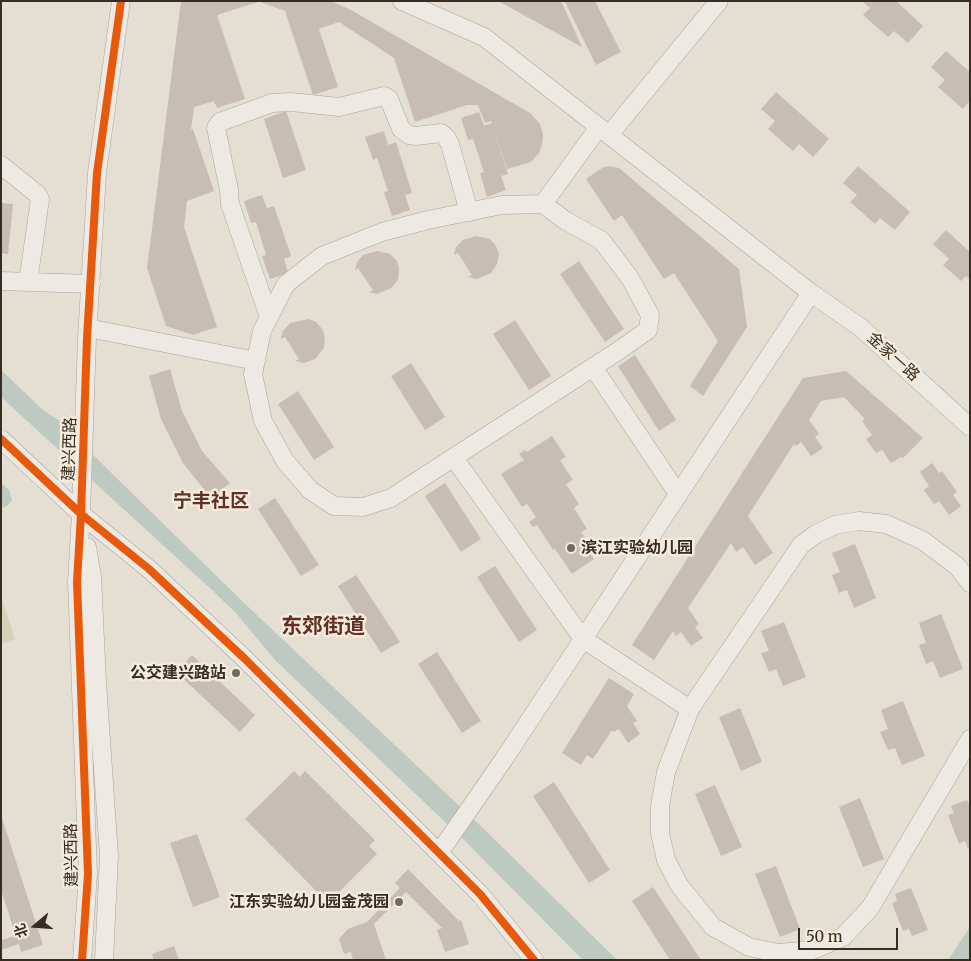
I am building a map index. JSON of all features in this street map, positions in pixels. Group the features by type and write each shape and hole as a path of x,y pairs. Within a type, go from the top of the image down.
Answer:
{"street":[{"name":"建兴西路","path":"82,960 88,874 77,582 82,506 90,284 97,173 121,1"},
{"name":"金家一路","path":"402,1 484,37 811,293 860,326 970,426"},
{"path":"543,204 604,131 719,1"},
{"path":"269,317 230,204 229,190 216,128 220,122 272,103 291,102 339,107 384,96 389,99 401,129 409,135 441,133 446,138 450,144 469,212"},
{"path":"1,165 37,194 40,199 28,282"},
{"path":"543,204 566,221 601,240 630,278 650,314 648,330 391,498 363,506 334,506 310,490 285,461 263,421 253,374 262,331 286,284 322,256 382,232 502,205 543,204"},
{"path":"1,281 90,284"},
{"path":"441,850 583,639 811,293"},
{"path":"88,328 256,361"},
{"path":"593,367 678,494"},
{"path":"1,439 82,506 231,646 441,850 534,960"},
{"path":"454,458 583,639 690,709"},
{"name":"建兴西路","path":"82,506 92,577 109,856 104,960"},
{"path":"970,583 957,566 922,540 886,524 859,521 835,526 816,534 800,545 690,709 666,772 660,806 660,832 666,860 679,885 713,926 749,948 778,953 814,950 843,937 870,908 970,739"}],"shaded area":[{"path":"1,370 44,411 70,427 88,450 243,602 487,832 617,960 583,960 463,839 276,661 235,612 1,397"},
{"path":"1,483 9,490 12,500 7,506 1,508"},
{"path":"1,597 15,639 1,644"},
{"path":"970,926 970,960 948,960 968,930"}],"building":[{"path":"181,1 258,2 217,15 245,99 217,108 214,101 194,107 191,130 193,129 214,191 187,201 184,227 217,327 193,335 166,326 147,268"},
{"path":"258,1 331,1 351,10 530,113 540,124 543,134 539,153 531,162 507,169 492,126 508,174 501,176 506,190 487,197 480,173 484,172 473,139 468,140 461,118 479,112 484,126 492,123 491,121 485,123 478,105 467,105 415,122 394,58 339,22 319,29 338,87 313,95 285,11"},
{"path":"498,1 559,1 562,3 582,47"},
{"path":"566,1 595,1 621,52 596,65"},
{"path":"862,1 896,1 923,26 908,43 894,31 888,37 863,15 870,8"},
{"path":"946,51 970,72 970,103 963,109 938,87 945,80 931,67"},
{"path":"776,92 829,139 813,157 799,144 793,151 768,129 775,121 761,109"},
{"path":"286,111 306,170 283,178 264,119"},
{"path":"384,131 388,145 396,142 412,193 405,195 410,210 392,216 384,192 388,191 377,158 373,160 365,137"},
{"path":"608,166 619,168 739,269 747,327 703,396 690,386 718,341 674,273 664,279 622,215 614,221 586,179"},
{"path":"858,166 910,212 895,230 880,218 875,224 850,202 857,195 843,183"},
{"path":"262,195 267,208 274,206 291,256 284,259 288,273 270,279 262,256 266,255 256,222 251,223 244,201"},
{"path":"1,203 13,204 8,254 1,253"},
{"path":"946,230 970,252 970,279 966,276 961,281 943,265 949,259 933,244"},
{"path":"476,236 490,239 496,246 499,254 497,264 491,273 477,279 468,277 472,275 458,253 454,255 456,247 463,240"},
{"path":"377,251 390,254 397,261 399,269 398,280 391,288 377,294 369,292 373,290 358,268 355,271 357,262 363,255"},
{"path":"579,261 624,329 605,342 560,274"},
{"path":"308,319 316,322 323,330 325,338 324,348 315,359 304,363 295,361 299,359 285,337 281,339 281,337 283,331 290,323"},
{"path":"515,320 551,376 529,390 493,334"},
{"path":"635,355 676,420 659,431 618,366"},
{"path":"411,363 445,417 425,430 391,376"},
{"path":"170,369 182,411 202,451 230,483 211,498 183,463 161,419 149,376"},
{"path":"846,371 923,438 903,458 901,457 891,463 882,450 876,453 866,439 872,435 862,421 865,419 844,397 821,401 809,420 819,434 815,437 823,448 811,456 801,442 796,446 794,444 748,516 773,553 755,565 743,547 736,552 731,543 688,608 699,624 695,627 703,638 691,646 681,632 676,636 673,631 654,660 632,645 803,378"},
{"path":"298,391 334,447 314,460 278,404"},
{"path":"552,436 566,457 560,460 573,480 566,484 579,504 574,508 587,529 581,532 585,537 581,540 594,559 572,574 555,549 553,550 537,525 533,527 529,522 536,517 527,504 522,507 501,474 524,460 519,454 525,450 527,452"},
{"path":"932,463 939,473 942,471 957,492 953,495 961,506 949,515 939,501 934,504 924,490 929,486 920,472"},
{"path":"445,483 481,539 461,552 425,496"},
{"path":"275,498 319,565 301,576 258,509"},
{"path":"855,544 876,598 854,608 847,590 839,593 832,575 840,572 832,553"},
{"path":"495,566 537,630 519,642 477,577"},
{"path":"356,575 400,642 381,653 338,586"},
{"path":"941,614 963,669 940,678 933,661 926,664 919,645 926,643 919,623"},
{"path":"784,622 806,677 783,686 776,669 769,672 761,653 769,651 761,631"},
{"path":"437,652 481,721 462,733 418,664"},
{"path":"192,655 255,715 240,732 176,672"},
{"path":"609,678 634,694 627,706 637,721 633,723 640,734 628,743 619,729 613,732 612,730 593,759 587,755 581,765 562,753"},
{"path":"903,701 925,756 902,765 895,748 888,750 880,732 888,729 881,710"},
{"path":"740,708 762,762 741,771 719,717"},
{"path":"294,771 300,777 305,771 375,840 369,846 377,854 328,903 245,819"},
{"path":"554,782 610,870 589,883 533,796"},
{"path":"715,785 742,847 721,856 695,794"},
{"path":"860,798 884,859 863,867 839,807"},
{"path":"967,800 970,806 970,848 968,849 965,841 959,844 948,815 954,813 951,806"},
{"path":"2,818 43,945 21,952 19,944 1,950 1,940 16,936 1,890"},
{"path":"197,834 220,897 193,907 170,843"},
{"path":"776,866 800,929 780,937 755,874"},
{"path":"408,869 459,921 461,920 469,944 445,952 437,930 442,928 406,892 374,924 386,960 353,960 351,952 344,954 339,939 348,929 367,922 400,888 395,883"},
{"path":"653,887 701,960 670,960 632,901"},
{"path":"911,888 928,930 912,936 909,929 903,931 892,903 897,901 895,894"},
{"path":"174,946 179,960 154,960 152,954"}],"cycle path":[{"path":"82,960 88,874 77,582 87,338 97,173 121,1"},
{"path":"1,439 81,514 149,569 245,659 480,894 534,960"}],"place":[{"name":"滨江实验幼儿园","path":"571,548"},
{"name":"公交建兴路站","path":"236,673"},
{"name":"江东实验幼儿园金茂园","path":"399,902"}],"district":[{"name":"宁丰社区","path":"211,502"},
{"name":"东郊街道","path":"323,627"}]}
